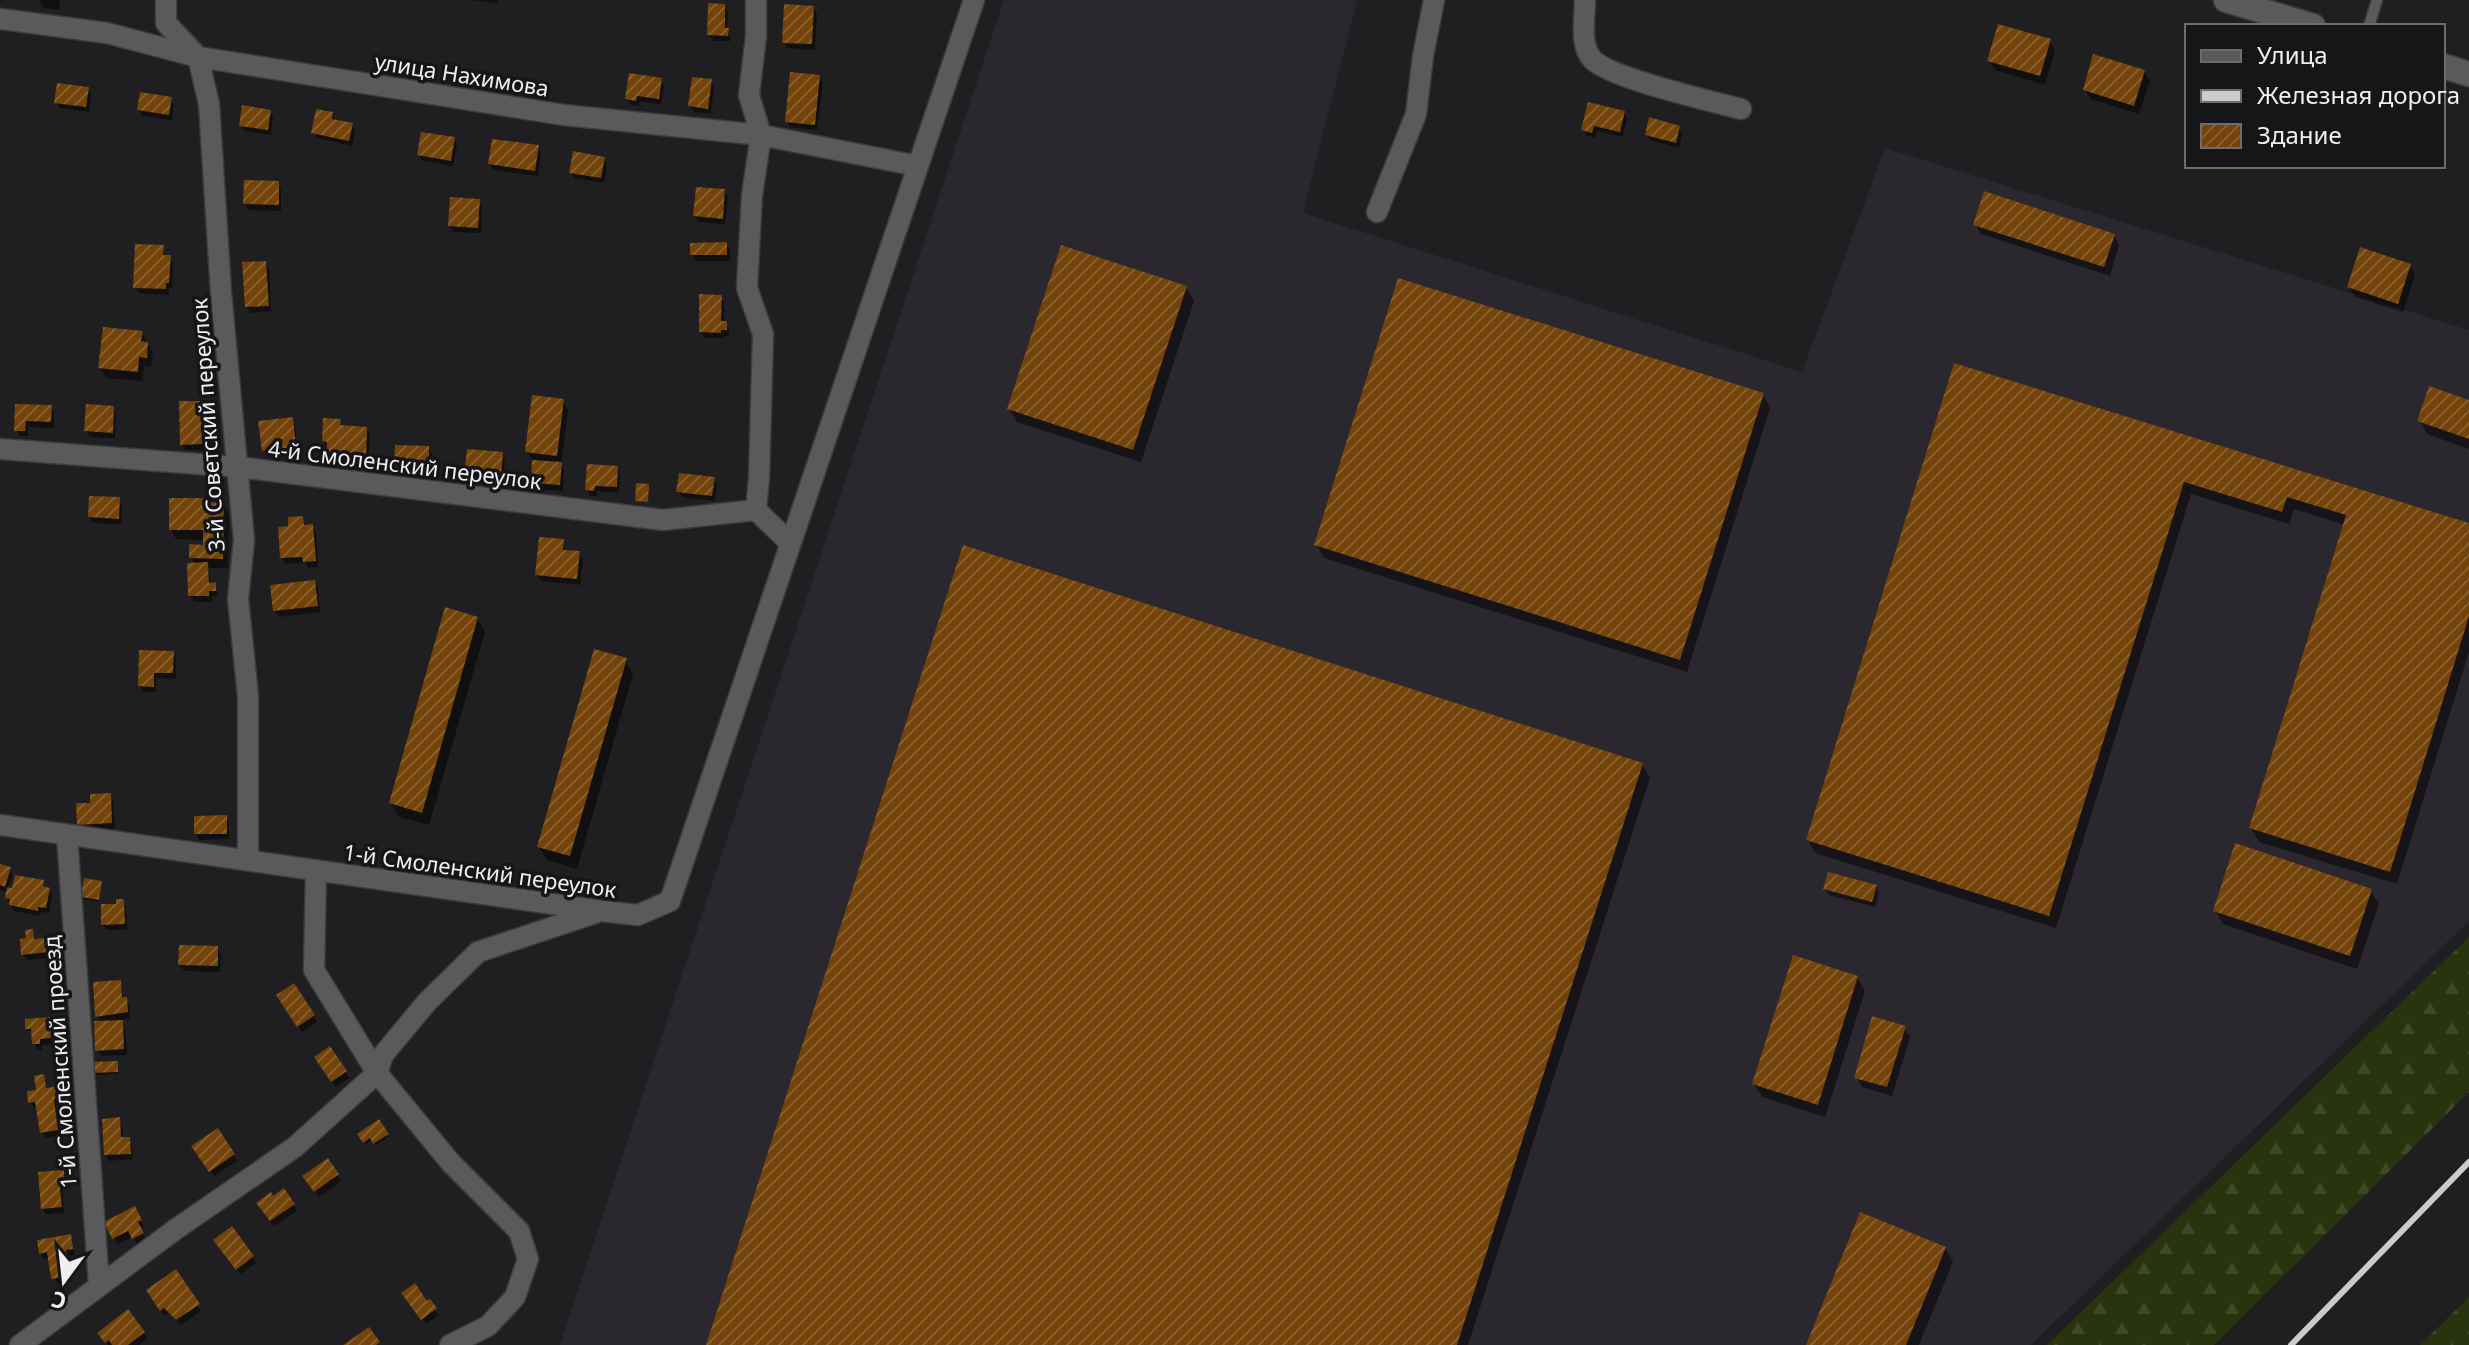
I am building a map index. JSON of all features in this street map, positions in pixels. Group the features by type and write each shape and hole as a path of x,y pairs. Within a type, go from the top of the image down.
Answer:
{"main road":[{"path":"2226,0 2306,24"},
{"path":"2445,67 2469,74"}],"street":[{"path":"166,0 166,23 198,57"},
{"path":"756,0 756,36 749,95 761,135 752,195 747,288 763,334 756,510 790,543 974,0"},
{"path":"1377,212 1416,114 1434,0"},
{"path":"1585,0 1584,43 1593,60 1628,78 1741,109"},
{"name":"улица Нахимова","path":"0,19 107,33 198,57 564,115 761,135 918,166"},
{"name":"3-й Советский переулок","path":"198,57 209,104 221,292 244,540 238,599 248,696 248,860"},
{"name":"4-й Смоленский переулок","path":"0,449 238,467 663,520 756,510"},
{"name":"1-й Смоленский переулок","path":"0,825 638,915 670,901 790,543"},
{"name":"1-й Смоленский проезд","path":"67,836 99,1285"},
{"name":"1-й Смоленский переулок","path":"316,871 314,970 377,1073 451,1163 519,1231 528,1259 515,1297 488,1326 450,1345"},
{"path":"20,1345 99,1285 295,1147 377,1073 383,1055 427,1002 478,952 601,911"}],"lane":[{"path":"2370,24 2377,0"}],"shaded area":[{"path":"1004,0 1357,0 1303,213 1802,372 1885,148 2469,330 2469,921 2031,1345 560,1345"}],"green space":[{"path":"2469,937 2469,1092 2214,1345 2047,1345"},
{"path":"2469,1297 2469,1345 2420,1345"}],"building":[{"path":"708,3 725,4 728,36 707,35"},
{"path":"784,4 814,6 812,44 782,43"},
{"path":"1998,24 2051,39 2040,76 1987,61"},
{"path":"2093,54 2145,70 2134,106 2083,90"},
{"path":"790,72 820,75 815,125 785,122"},
{"path":"629,73 662,78 659,99 637,96 636,101 625,99"},
{"path":"692,77 712,79 708,109 688,106"},
{"path":"57,83 89,87 86,107 54,103"},
{"path":"140,92 172,97 169,115 137,110"},
{"path":"1588,102 1625,111 1620,132 1594,126 1592,133 1581,130"},
{"path":"242,105 271,110 268,130 239,126"},
{"path":"316,109 333,112 332,119 353,123 349,141 311,133"},
{"path":"1649,117 1680,126 1676,143 1645,135"},
{"path":"421,132 455,137 451,161 417,155"},
{"path":"492,139 539,145 535,171 488,164"},
{"path":"573,151 605,157 601,178 569,173"},
{"path":"244,180 279,181 279,205 243,204"},
{"path":"696,187 725,189 723,219 693,216"},
{"path":"1984,191 2115,234 2104,267 1973,225"},
{"path":"450,197 480,199 478,228 448,226"},
{"path":"727,242 727,255 690,255 690,243"},
{"path":"135,244 164,245 163,255 171,255 166,289 133,288"},
{"path":"1061,245 1187,286 1133,450 1007,409"},
{"path":"2360,247 2411,264 2398,304 2347,287"},
{"path":"266,261 269,306 245,307 242,262"},
{"path":"1398,278 1764,393 1680,660 1314,545"},
{"path":"699,294 722,295 721,321 727,321 727,330 721,330 721,333 699,332"},
{"path":"103,327 143,331 141,341 148,342 147,358 139,357 138,372 98,368"},
{"path":"1954,363 2469,523 2469,616 2390,872 2249,828 2346,515 2287,497 2282,512 2184,482 2049,916 1806,840"},
{"path":"2429,386 2469,400 2469,439 2417,421"},
{"path":"532,395 564,399 557,456 525,452"},
{"path":"179,401 201,401 202,444 180,445"},
{"path":"15,404 52,405 51,422 26,421 25,431 14,431"},
{"path":"86,404 114,406 113,433 84,431"},
{"path":"293,417 296,447 262,451 258,421"},
{"path":"323,418 341,419 340,425 367,427 366,462 326,461 327,442 322,441"},
{"path":"395,445 429,446 429,466 394,465"},
{"path":"467,449 503,452 501,480 464,476"},
{"path":"532,460 562,462 560,485 531,483"},
{"path":"587,464 618,466 617,487 595,486 594,491 585,490"},
{"path":"679,473 715,477 712,496 676,492"},
{"path":"636,483 649,484 648,502 635,501"},
{"path":"89,496 120,497 119,519 88,517"},
{"path":"169,498 207,498 207,502 224,503 223,559 189,558 189,544 203,545 203,530 169,530"},
{"path":"303,516 304,525 313,524 316,561 303,562 302,557 280,558 278,527 288,526 288,517"},
{"path":"539,537 564,539 563,550 580,551 577,579 535,575"},
{"path":"963,545 1643,763 1457,1345 706,1345"},
{"path":"208,562 209,583 216,582 216,591 209,591 209,596 188,596 187,563"},
{"path":"315,580 318,606 273,611 270,585"},
{"path":"445,607 478,617 422,813 389,803"},
{"path":"594,649 627,658 570,856 537,847"},
{"path":"139,650 174,651 173,673 154,673 154,687 138,686"},
{"path":"111,793 112,823 77,825 76,803 90,803 90,794"},
{"path":"227,815 227,834 194,834 194,816"},
{"path":"2235,843 2372,889 2350,956 2213,911"},
{"path":"0,864 11,867 5,887 0,885"},
{"path":"1828,872 1877,885 1872,902 1823,889"},
{"path":"15,875 44,880 43,886 50,888 46,908 38,907 38,911 9,905 10,899 5,898 7,887 12,888"},
{"path":"84,878 102,881 99,900 81,897"},
{"path":"116,899 124,899 125,924 101,925 101,904 116,904"},
{"path":"33,929 34,939 47,938 48,952 21,955 20,939 26,938 25,930"},
{"path":"179,945 218,946 218,966 178,965"},
{"path":"1793,955 1858,976 1818,1105 1752,1084"},
{"path":"121,980 122,997 127,997 128,1012 95,1017 93,982"},
{"path":"294,983 315,1015 297,1027 276,995"},
{"path":"1872,1016 1906,1026 1887,1087 1854,1078"},
{"path":"50,1017 51,1038 40,1039 40,1044 32,1044 31,1029 25,1029 25,1019"},
{"path":"123,1020 124,1049 95,1051 94,1021"},
{"path":"330,1046 347,1071 331,1082 314,1057"},
{"path":"118,1061 118,1072 93,1073 92,1062"},
{"path":"44,1074 46,1088 60,1086 62,1098 54,1099 58,1130 40,1133 35,1102 28,1103 27,1091 36,1090 34,1076"},
{"path":"120,1117 121,1137 130,1137 131,1154 104,1155 102,1119"},
{"path":"379,1119 389,1134 373,1144 370,1138 363,1143 357,1134"},
{"path":"218,1128 235,1154 209,1172 191,1146"},
{"path":"328,1158 339,1174 314,1192 302,1176"},
{"path":"64,1170 64,1178 59,1179 62,1207 41,1209 38,1172"},
{"path":"284,1188 295,1204 270,1221 256,1203 271,1192 273,1196"},
{"path":"135,1206 144,1233 132,1239 128,1231 112,1239 104,1222"},
{"path":"1860,1212 1946,1247 1906,1345 1806,1345"},
{"path":"232,1226 254,1256 236,1270 213,1240"},
{"path":"71,1234 73,1249 66,1250 70,1276 51,1279 47,1252 39,1254 37,1240"},
{"path":"176,1269 200,1304 176,1320 164,1308 160,1311 146,1290"},
{"path":"415,1283 427,1301 430,1299 437,1308 421,1320 401,1293"},
{"path":"128,1309 145,1332 128,1345 112,1345 109,1340 105,1343 97,1333"},
{"path":"369,1327 380,1342 376,1345 343,1345"}],"railway":[{"path":"2291,1345 2469,1162"}]}
